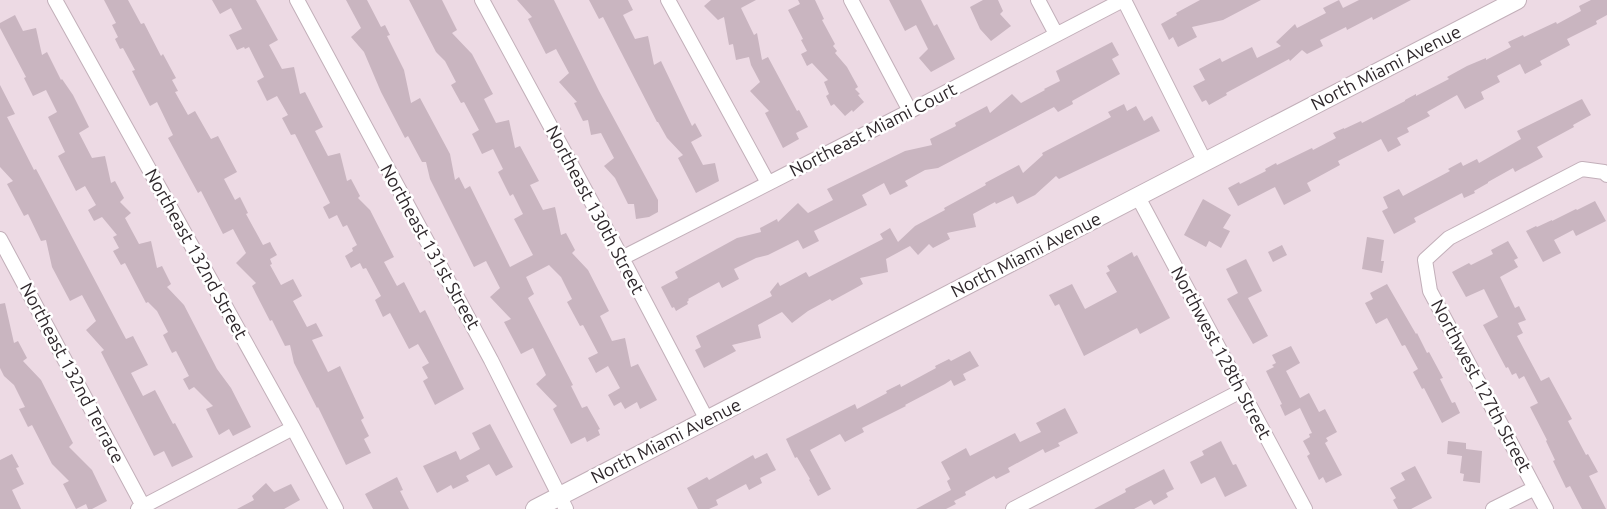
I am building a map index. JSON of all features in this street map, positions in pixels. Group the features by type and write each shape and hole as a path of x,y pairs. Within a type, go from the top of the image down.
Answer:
{"street":[{"name":"Northeast 132nd Street","path":"55,0 293,428 336,509"},
{"name":"Northeast 131st Street","path":"297,0 491,360 563,503"},
{"name":"Northeast 130th Street","path":"482,0 622,258 707,420"},
{"path":"668,0 768,183"},
{"path":"851,0 910,111"},
{"path":"1038,0 1056,34"},
{"path":"1124,0 1205,162"},
{"name":"Northeast Miami Court","path":"622,258 1124,0"},
{"name":"North Miami Avenue","path":"535,509 563,503 707,420 1517,0"},
{"name":"Northwest 127th Street","path":"1546,509 1430,291 1425,260 1449,238 1582,169 1606,173"},
{"name":"Northwest 128th Street","path":"1138,197 1305,509"},
{"name":"Northeast 132nd Terrace","path":"0,239 141,508"},
{"path":"1012,509 1241,391"},
{"path":"141,508 293,428"},
{"path":"1493,509 1535,488"}],"building":[{"path":"104,0 128,0 141,24 144,23 161,56 163,54 176,78 172,80 178,91 175,92 188,115 195,111 211,139 218,136 237,172 224,179 235,200 240,197 248,213 246,214 263,245 270,242 277,255 270,259 272,264 270,265 281,285 293,279 302,296 293,301 307,327 316,323 323,336 312,340 328,372 340,366 364,418 361,420 369,436 364,439 371,453 346,465 294,363 290,345 285,346 272,320 270,321 252,286 256,283 236,263 246,253 233,229 223,234 201,191 198,193 168,138 173,135 157,102 150,106 132,71 135,70 123,48 120,49 115,39 118,37 112,25 116,23"},
{"path":"212,0 256,0 278,40 269,45 282,69 294,67 300,94 305,92 323,127 315,131 328,156 340,153 347,181 351,179 360,196 358,198 370,210 394,257 384,262 397,286 404,282 420,313 425,310 464,389 435,405 423,381 428,378 422,367 429,363 418,344 409,349 390,313 383,317 375,300 381,296 366,268 363,269 360,263 351,268 345,256 353,251 352,248 357,245 347,225 343,227 337,215 329,219 323,207 330,203 295,134 291,135 282,118 288,115 277,96 267,101 257,81 264,77 249,47 237,50 229,35 242,29 231,8 220,14"},
{"path":"346,0 367,0 381,27 385,25 390,35 387,36 404,70 411,103 420,98 450,154 455,180 459,177 465,189 470,186 510,267 533,255 514,219 523,214 513,194 510,196 498,172 503,169 493,149 482,154 472,134 479,130 464,102 461,103 451,85 456,82 445,61 436,52 409,0 442,0 457,30 452,33 472,54 493,94 484,99 496,123 509,120 515,148 520,146 539,181 530,185 543,210 555,207 561,235 566,233 575,250 572,253 588,270 609,311 600,316 612,341 625,338 631,367 638,364 657,400 640,409 637,402 625,409 621,402 614,406 608,395 620,388 608,366 596,373 588,358 598,353 583,325 580,326 567,302 572,299 561,277 549,265 526,277 534,294 528,298 573,385 571,386 582,408 587,406 600,429 598,430 600,435 587,442 585,437 571,444 553,409 557,406 536,384 546,375 533,348 521,354 504,322 511,319 490,297 500,288 486,261 474,267 430,179 426,162 422,162 408,136 405,138 381,92 364,52 351,37 361,28"},
{"path":"517,0 554,0 599,91 658,200 658,212 649,217 636,219 634,204 628,204 615,178 604,166 614,158 601,133 591,135 588,120 583,121 574,103 577,102 559,82 569,73 556,49 546,54 528,19 532,17"},
{"path":"589,0 628,0 633,10 623,15 635,39 648,36 654,65 661,61 692,126 695,123 702,136 691,142 703,165 715,163 719,181 696,193 678,158 683,155 667,138 657,122 603,17 599,19"},
{"path":"711,0 756,0 741,8 754,35 757,33 762,60 768,57 797,111 799,110 808,127 796,133 799,139 783,148 765,113 769,111 750,91 760,82 749,57 736,60 733,44 729,45 724,17 718,20 704,6"},
{"path":"798,0 815,0 824,19 822,20 835,44 833,46 837,51 835,53 847,67 858,87 855,89 864,102 853,112 852,110 845,116 834,104 831,106 826,96 829,94 824,82 828,80 812,63 807,66 801,54 807,51 788,10 800,4"},
{"path":"889,0 921,0 934,26 937,24 955,59 931,72 919,58 928,49 916,25 905,31"},
{"path":"983,0 998,0 1003,11 1000,14 1011,26 991,41 980,29 970,7"},
{"path":"1200,0 1261,0 1223,20 1192,27 1197,37 1178,47 1173,37 1169,40 1161,24 1177,15 1176,13"},
{"path":"1339,0 1343,8 1359,0 1411,0 1373,20 1372,17 1347,30 1346,27 1320,40 1323,46 1307,54 1302,50 1290,61 1289,59 1226,93 1227,95 1209,105 1206,100 1202,102 1193,86 1205,80 1199,69 1220,58 1222,62 1252,47 1257,58 1281,46 1276,42 1295,24 1297,28 1326,13 1323,8"},
{"path":"1591,0 1607,0 1607,15 1596,21 1597,24 1567,39 1570,45 1540,61 1542,65 1525,74 1520,64 1497,76 1500,82 1481,92 1484,99 1465,109 1457,95 1427,112 1430,116 1407,128 1409,132 1397,138 1401,145 1388,152 1381,139 1338,161 1340,165 1307,183 1311,191 1284,205 1275,187 1238,206 1228,188 1266,171 1265,169 1276,163 1277,165 1312,148 1313,150 1336,138 1333,133 1361,121 1362,123 1416,94 1416,96 1449,79 1447,77 1467,66 1486,58 1486,60 1511,47 1508,42 1523,35 1524,37 1556,22 1557,24 1581,11 1579,6"},
{"path":"15,15 23,31 36,28 42,55 47,52 61,80 73,95 89,127 79,133 92,158 105,156 111,183 115,181 124,198 120,202 131,213 125,218 139,244 151,241 157,268 162,266 171,284 167,287 184,305 217,369 231,388 251,427 233,436 229,429 219,435 206,409 213,406 194,387 189,390 183,379 189,376 176,351 172,353 163,335 168,332 157,311 148,302 146,303 125,263 121,265 113,251 119,248 113,237 117,235 102,217 94,221 88,210 96,205 85,186 76,191 58,156 65,152 48,117 57,112 46,90 33,96 24,78 26,77 0,28 0,23"},
{"path":"1112,42 1119,55 1112,59 1120,74 1072,101 1073,104 1058,112 1054,107 938,168 925,170 905,181 908,186 890,195 884,183 862,195 867,205 814,231 819,241 803,249 798,240 768,255 756,258 734,269 739,279 722,288 719,282 688,299 688,304 676,311 674,307 672,308 661,287 678,278 675,272 737,238 761,232 760,228 777,219 778,222 798,203 808,213 833,200 827,189 905,151 932,145 930,139 956,126 955,123 987,106 990,113 1012,94 1021,103 1060,81 1056,71"},
{"path":"0,85 15,114 7,117 34,170 36,169 126,339 133,336 148,365 131,373 143,396 155,390 193,457 172,467 164,451 154,456 101,352 104,350 86,330 96,321 82,295 70,301 52,267 46,240 41,241 28,214 24,216 7,184 13,181 0,167"},
{"path":"1582,99 1591,115 1573,125 1574,127 1537,147 1543,157 1515,172 1513,168 1464,198 1462,193 1414,218 1416,222 1394,234 1382,211 1388,208 1383,197 1399,189 1403,196 1450,171 1448,169 1461,162 1463,166 1477,159 1479,163 1521,139 1517,131"},
{"path":"1124,104 1127,111 1136,106 1144,121 1152,116 1160,131 1059,179 1056,176 1035,195 1017,204 1013,196 996,204 995,202 973,214 976,227 947,233 950,239 933,248 929,244 918,255 910,246 886,259 888,272 860,278 863,284 832,301 830,299 808,311 792,323 782,312 758,325 761,338 732,345 736,351 704,368 695,350 701,347 696,336 772,296 770,292 778,282 780,286 806,272 809,277 883,239 880,234 890,228 898,242 915,226 986,185 985,183 1019,165 1023,173 1043,155 1042,153 1111,117 1108,112"},
{"path":"1203,199 1231,215 1223,228 1230,231 1221,248 1209,241 1206,247 1184,235"},
{"path":"1595,201 1606,221 1576,236 1573,230 1554,240 1561,253 1543,262 1526,231"},
{"path":"1367,237 1384,240 1381,261 1384,261 1382,273 1362,269"},
{"path":"1508,241 1518,258 1514,260 1518,267 1500,277 1515,308 1519,306 1526,320 1518,323 1523,333 1517,336 1541,381 1549,377 1572,419 1568,421 1586,455 1588,454 1598,472 1589,476 1606,509 1582,509 1570,486 1566,488 1553,461 1555,460 1547,440 1530,407 1538,403 1524,376 1519,379 1516,373 1512,375 1508,367 1506,368 1483,325 1498,317 1484,289 1466,297 1452,272 1493,254 1491,250"},
{"path":"1282,245 1287,255 1273,262 1268,252"},
{"path":"1132,252 1134,257 1137,255 1170,318 1140,334 1137,328 1084,356 1059,304 1055,306 1049,295 1072,284 1085,309 1117,292 1106,273 1110,271 1107,266"},
{"path":"1246,259 1262,291 1248,298 1268,336 1253,344 1227,299 1238,293 1226,269"},
{"path":"1387,284 1427,353 1429,352 1443,378 1440,379 1452,403 1455,402 1460,413 1442,423 1424,388 1422,389 1413,372 1418,369 1405,345 1402,346 1387,318 1376,324 1365,303 1373,299 1370,293"},
{"path":"5,303 14,343 18,341 27,358 23,361 41,380 73,443 69,447 92,470 107,501 92,509 88,509 86,504 76,509 63,484 69,481 52,464 32,425 28,427 19,409 25,407 14,385 4,376 0,368 0,304"},
{"path":"1291,346 1300,363 1286,371 1300,398 1309,393 1319,412 1325,409 1337,432 1326,438 1328,441 1325,443 1342,475 1326,483 1323,477 1319,480 1307,456 1310,454 1303,441 1310,437 1309,434 1312,433 1300,408 1285,416 1280,405 1282,404 1266,371 1274,367 1272,365 1276,363 1272,355"},
{"path":"970,351 979,366 963,374 966,380 954,386 951,380 906,406 862,428 864,432 845,442 840,434 810,450 831,489 818,496 786,439 855,404 857,409 887,393 886,391 900,384 901,387 936,368 935,366 949,359 951,361"},
{"path":"1065,408 1078,433 1058,443 1060,446 1045,453 1043,449 1008,468 1010,472 996,479 994,476 965,492 966,495 954,501 956,504 946,509 916,509 951,490 947,481 950,479 941,462 966,448 970,456 1015,433 1020,442 1041,432 1036,423"},
{"path":"490,424 513,467 496,476 489,464 466,476 469,481 453,489 451,485 437,493 423,466 456,451 460,460 480,449 472,433"},
{"path":"1221,441 1233,465 1236,464 1247,486 1225,497 1215,477 1201,484 1190,462 1204,455 1202,451"},
{"path":"1448,441 1466,443 1466,449 1482,451 1480,483 1463,481 1464,474 1460,473 1462,456 1447,454"},
{"path":"767,453 776,470 760,478 762,483 749,490 746,484 716,500 718,505 709,509 698,509 687,488 707,477 709,480 753,455 755,459"},
{"path":"12,454 19,467 16,468 24,484 12,490 21,509 0,509 0,460"},
{"path":"1415,466 1432,498 1411,509 1398,509 1393,500 1396,498 1390,488 1405,480 1401,473"},
{"path":"1164,469 1174,489 1166,493 1168,497 1154,505 1151,500 1134,509 1094,509 1126,492 1125,489"},
{"path":"397,477 403,490 400,491 409,509 373,509 365,494"},
{"path":"266,483 274,492 291,484 300,500 284,509 237,509 254,500 252,496"}]}
